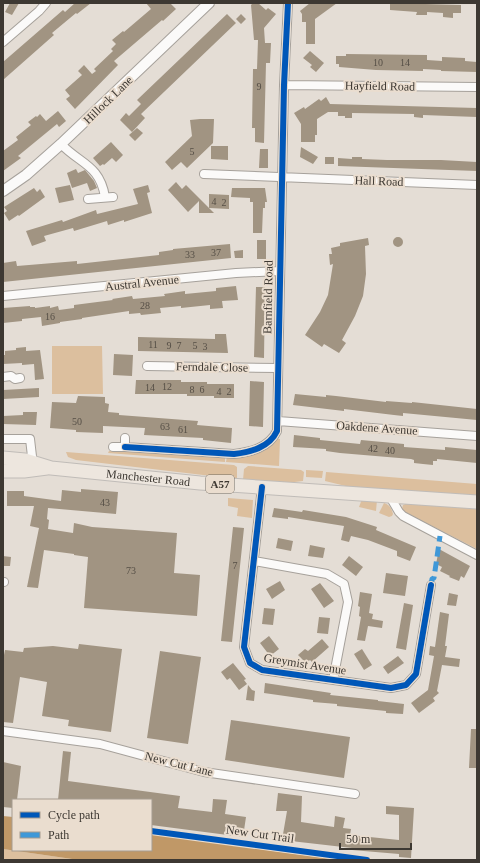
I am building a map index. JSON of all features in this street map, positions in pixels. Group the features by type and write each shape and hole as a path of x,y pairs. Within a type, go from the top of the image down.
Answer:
{"main road":[{"name":"Manchester Road","path":"3,458 25,460 33,466"},
{"name":"Manchester Road","path":"3,471 33,466 200,483 477,502"}],"street":[{"path":"3,42 39,11 46,3"},
{"name":"Barnfield Road","path":"113,447 226,454 242,453 258,449 270,442 276,431 278,421 284,85 288,3"},
{"name":"Hillock Lane","path":"3,191 26,175 61,144 205,4"},
{"name":"Hayfield Road","path":"284,85 477,87"},
{"path":"61,144 68,152 86,163 96,174 109,197 88,199"},
{"name":"Hall Road","path":"204,174 477,185"},
{"name":"Austral Avenue","path":"3,296 236,273 280,271"},
{"name":"Ferndale Close","path":"147,366 278,368"},
{"path":"3,377 11,376 15,379 20,378"},
{"name":"Oakdene Avenue","path":"278,421 477,436"},
{"path":"125,438 125,447"},
{"path":"3,439 30,439 33,466"},
{"name":"Greymist Avenue","path":"262,487 244,648 250,663 262,670 391,688 406,685 416,674 431,585"},
{"path":"389,495 398,512 403,516 477,555"},
{"path":"254,561 328,574 344,584 348,602 333,680"},
{"name":"New Cut Lane","path":"3,731 100,744 204,772 355,794"}],"shaded area":[{"path":"52,346 102,346 103,394 52,394"},
{"path":"277,439 280,439 279,466 226,462 227,456 265,448"},
{"path":"135,449 225,456 225,462 108,453 109,451 135,452"},
{"path":"66,452 234,465 237,467 237,479 76,460 68,457"},
{"path":"248,466 301,470 304,472 303,481 286,483 243,480 244,469"},
{"path":"306,470 323,471 322,478 306,477"},
{"path":"326,472 477,484 477,497 354,488 325,481"},
{"path":"228,498 253,500 252,518 237,516 238,508 228,506"},
{"path":"362,499 377,500 376,511 359,507"},
{"path":"384,503 391,509 393,514 392,516 389,517 379,513"},
{"path":"408,503 477,509 477,549 405,512 402,509 403,505"},
{"path":"3,816 12,817 12,850 3,849"},
{"path":"152,834 339,860 79,860 17,851 152,851"},
{"path":"3,849 79,860 3,860"}],"building":[{"path":"10,3 19,3 12,15 5,12"},
{"path":"75,3 91,3 77,14 76,13 52,33 54,35 3,80 3,62 63,10 65,12"},
{"path":"146,3 170,3 176,9 114,61 118,65 75,109 66,99 70,96 65,90 82,75 78,71 84,65 92,74 96,71 94,69 113,51 111,49 116,44 112,40 123,31 124,32 151,9"},
{"path":"253,3 258,3 266,10 268,8 276,14 264,28 265,43 271,43 270,63 266,63 264,143 255,142 255,128 252,128 253,69 257,69 258,40 254,40 251,5"},
{"path":"310,3 337,3 315,19 315,44 306,44 306,22 302,22 302,14 300,11"},
{"path":"390,3 461,5 461,13 453,13 453,18 443,17 443,13 427,12 427,15 416,15 417,12 390,10"},
{"path":"227,14 236,23 141,114 145,118 132,132 120,120 126,113 129,116 141,104 137,100"},
{"path":"241,14 246,19 241,24 236,19"},
{"path":"310,51 324,63 316,72 310,67 312,65 303,58"},
{"path":"346,54 427,55 427,60 442,61 442,57 465,58 465,61 477,62 477,72 423,69 423,71 376,70 339,67 339,64 336,64 336,56 346,56"},
{"path":"326,97 330,104 477,108 477,117 423,115 423,118 414,117 414,114 352,113 352,118 345,118 345,116 338,116 338,112 328,112 317,119 317,135 315,135 315,142 301,142 301,124 294,113 304,107 305,109 319,99 321,101"},
{"path":"58,111 66,121 59,127 57,124 18,156 21,158 3,171 3,151 18,140 16,137 31,125 28,122 40,114 46,121"},
{"path":"214,119 213,143 187,168 181,162 172,170 165,162 192,136 190,120"},
{"path":"137,128 143,133 135,141 129,135"},
{"path":"111,142 123,155 116,162 112,158 104,165 103,164 100,166 93,158"},
{"path":"211,146 228,146 228,160 211,159"},
{"path":"301,147 318,157 313,164 300,157"},
{"path":"260,149 268,149 268,168 259,168"},
{"path":"325,157 334,157 334,164 325,164"},
{"path":"352,157 387,160 477,162 477,171 338,166 338,158 352,159"},
{"path":"76,169 78,173 85,170 94,181 97,188 90,191 87,183 72,188 67,173"},
{"path":"176,182 182,189 186,185 214,213 199,213 199,201 188,212 168,190"},
{"path":"70,185 74,200 59,203 55,188"},
{"path":"148,185 150,192 147,193 152,213 124,222 124,220 108,225 107,221 74,231 73,228 44,236 46,241 32,246 26,231 62,220 63,222 96,210 97,214 138,204 133,189"},
{"path":"34,188 37,192 40,189 45,197 19,216 18,215 9,221 4,213 7,211 4,207"},
{"path":"232,188 265,188 267,202 265,202 265,208 263,208 262,233 253,233 253,202 250,202 250,198 231,197"},
{"path":"209,194 229,195 229,209 209,208"},
{"path":"396,237 400,237 402,238 402,246 396,247 393,244 393,240"},
{"path":"368,238 369,245 365,246 366,274 363,296 355,316 342,340 346,343 339,353 324,344 322,347 305,335 320,312 328,295 333,264 330,265 329,254 332,254 331,248 340,246 340,243"},
{"path":"257,240 266,240 266,259 257,259"},
{"path":"230,244 231,258 3,282 3,263 16,261 17,266 77,261 77,264 159,255 159,252 173,249"},
{"path":"243,250 243,258 235,258 234,251"},
{"path":"236,286 238,300 222,301 223,308 210,309 210,305 181,308 181,306 160,308 161,313 141,315 140,313 129,314 129,311 42,326 41,317 3,323 3,308 30,306 35,308 50,306 50,308 58,306 59,310 74,308 74,305 132,296 133,299 165,296 164,294 185,291 185,294 216,291 216,288"},
{"path":"256,287 265,287 264,358 254,357"},
{"path":"215,334 226,334 228,353 138,351 138,337 215,339"},
{"path":"26,347 26,351 40,350 44,379 35,380 34,364 3,364 3,355 5,355 5,351"},
{"path":"114,354 133,355 132,376 113,375"},
{"path":"136,380 181,380 181,382 207,382 207,384 234,384 234,398 187,396 187,394 135,394"},
{"path":"250,381 264,382 263,427 249,426"},
{"path":"39,388 39,397 3,399 3,390"},
{"path":"295,394 326,397 326,395 386,402 412,402 477,409 477,420 403,413 403,416 293,405"},
{"path":"78,396 105,397 105,403 109,404 108,412 119,413 119,415 198,421 197,425 232,428 231,443 203,440 203,438 144,435 145,428 103,426 103,433 76,432 76,430 50,428 52,402 76,403"},
{"path":"23,412 37,412 36,425 3,424 3,416 23,415"},
{"path":"294,435 320,438 320,440 360,444 361,440 404,444 404,447 445,450 445,447 477,450 477,463 437,459 437,461 433,461 433,465 414,463 414,460 411,459 340,453 326,451 326,449 293,447"},
{"path":"81,489 118,492 116,514 48,508 48,529 73,533 74,523 92,527 177,533 174,573 200,575 197,616 84,608 88,557 74,554 44,550 38,588 27,587 39,528 30,526 34,506 7,506 7,491 24,491 24,496 61,501 62,490 81,492"},
{"path":"274,508 302,512 303,510 346,517 377,527 376,530 416,547 410,561 397,556 397,551 368,540 351,536 349,542 341,540 344,526 288,517 288,519 272,517"},
{"path":"233,527 244,528 232,642 221,641"},
{"path":"278,538 293,541 291,551 276,548"},
{"path":"310,545 325,548 323,558 308,556"},
{"path":"439,549 470,566 464,578 461,576 459,581 440,571 442,567 436,564"},
{"path":"3,556 11,557 10,566 3,566"},
{"path":"349,556 363,567 356,576 342,565"},
{"path":"386,573 408,576 405,596 383,593"},
{"path":"280,581 285,590 272,599 266,589"},
{"path":"320,583 334,601 324,608 311,589"},
{"path":"360,592 372,594 369,613 373,614 372,619 383,621 382,628 368,626 365,641 357,640 361,617 359,616 360,607 358,606"},
{"path":"449,593 458,595 456,606 447,605"},
{"path":"404,603 413,605 406,650 396,648"},
{"path":"264,608 275,609 273,625 262,624"},
{"path":"440,612 449,614 445,657 460,659 459,667 442,665 437,691 439,693 433,698 435,701 419,713 411,703 428,690 434,656 429,655 430,646 435,647"},
{"path":"319,617 330,618 328,634 317,633"},
{"path":"269,636 279,649 270,656 260,643"},
{"path":"322,639 329,647 312,662 310,660 306,663 298,655 305,649 308,651"},
{"path":"79,644 122,649 111,732 68,726 69,720 42,716 47,682 20,677 13,723 3,722 3,660 5,650 23,652 24,648 53,646 78,649"},
{"path":"362,649 372,665 364,670 354,654"},
{"path":"160,651 201,657 188,744 147,738"},
{"path":"398,656 404,663 388,674 383,667"},
{"path":"233,663 246,679 244,680 247,684 239,690 230,678 227,680 221,672"},
{"path":"265,683 331,693 330,695 404,704 403,714 337,706 337,704 313,702 313,700 264,693"},
{"path":"248,685 255,691 254,701 246,700"},
{"path":"231,720 350,737 344,778 225,760"},
{"path":"471,729 477,729 477,768 469,768"},
{"path":"63,751 71,752 68,781 180,796 178,808 212,812 213,799 227,800 225,814 246,817 243,837 152,825 152,799 58,799"},
{"path":"3,762 21,766 17,799 12,799 12,808 3,807"},
{"path":"278,793 302,796 301,822 334,827 335,816 345,818 343,828 351,829 350,835 399,840 399,815 386,814 386,806 414,808 411,858 399,857 399,854 352,850 352,848 282,840 287,811 276,811"}],"marked path":[{"path":"431,585 432,579 434,578 440,536"}],"cycle path":[{"path":"125,447 234,454 253,450 264,445 274,437 277,431 284,85 288,3"},
{"path":"262,487 244,647 250,663 262,670 391,688 406,685 416,674 431,585"},
{"name":"New Cut Trail","path":"152,831 367,860"}]}
